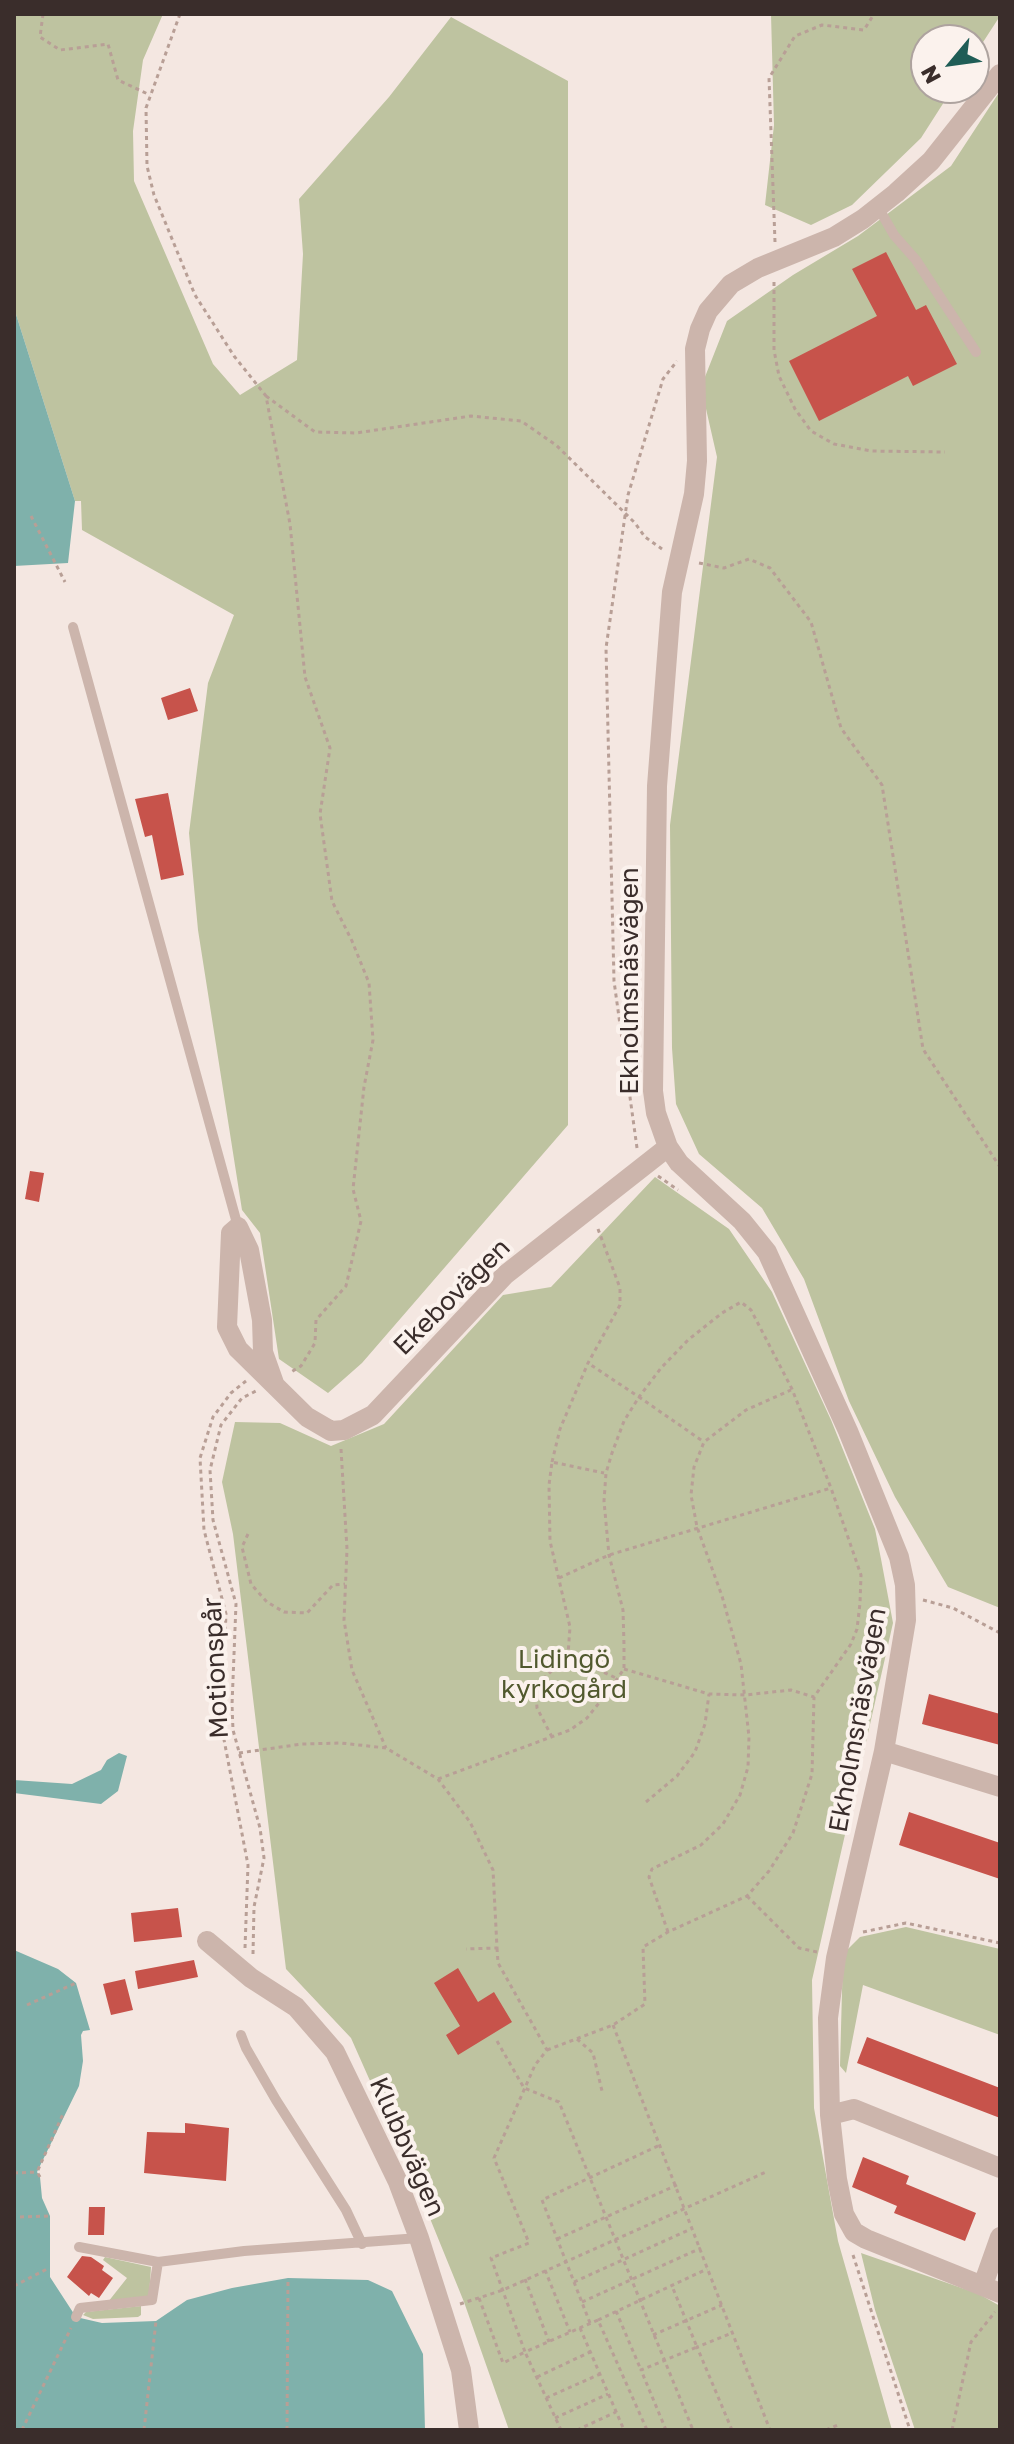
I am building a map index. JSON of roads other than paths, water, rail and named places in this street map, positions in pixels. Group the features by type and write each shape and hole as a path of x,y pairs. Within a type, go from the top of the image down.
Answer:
{"street":[{"name":"Ekholmsnäsvägen","path":"991,2289 854,2232 844,2214 830,2115 828,2018 836,1958 884,1751 906,1620 905,1585 899,1557 848,1431 767,1252 742,1221 691,1176 668,1147 656,1113 653,1091 657,786 672,592 694,494 697,461 695,349 700,329 713,304 731,284 773,261 834,237 878,207 931,161 1000,74"},
{"name":"Ekebovägen","path":"269,1379 307,1417 331,1431 344,1430 373,1415 505,1275 644,1172 668,1147"},
{"path":"238,1227 249,1250 269,1379 238,1349 227,1327 231,1233 238,1227"},
{"path":"884,1751 1000,1787"},
{"name":"Klubbvägen","path":"207,1941 248,1975 296,2007 335,2052 398,2182 419,2238 461,2370 469,2430"},
{"path":"830,2115 854,2109 1000,2168"},
{"path":"991,2289 1000,2237"}],"lane":[{"path":"878,207 894,235 916,260 976,352"},
{"path":"73,627 238,1227"},
{"path":"241,2035 276,2100 346,2210 362,2244"},
{"path":"79,2247 158,2262 244,2251 419,2238"},
{"path":"76,2317 80,2308 152,2300 158,2262"}],"water":[{"path":"14,308 75,501 68,563 14,566"},
{"path":"119,1753 127,1756 118,1791 101,1804 14,1793 14,1780 72,1784 101,1770 107,1760"},
{"path":"14,1950 58,1969 76,1983 90,2030 83,2031 81,2035 83,2061 79,2086 37,2172 42,2198 50,2216 50,2277 76,2317 102,2323 156,2321 187,2300 232,2288 288,2278 368,2280 392,2291 423,2354 425,2430 14,2430"}],"park label":[{"name":"Lidingö kyrkogård","path":"564,1675"}]}
